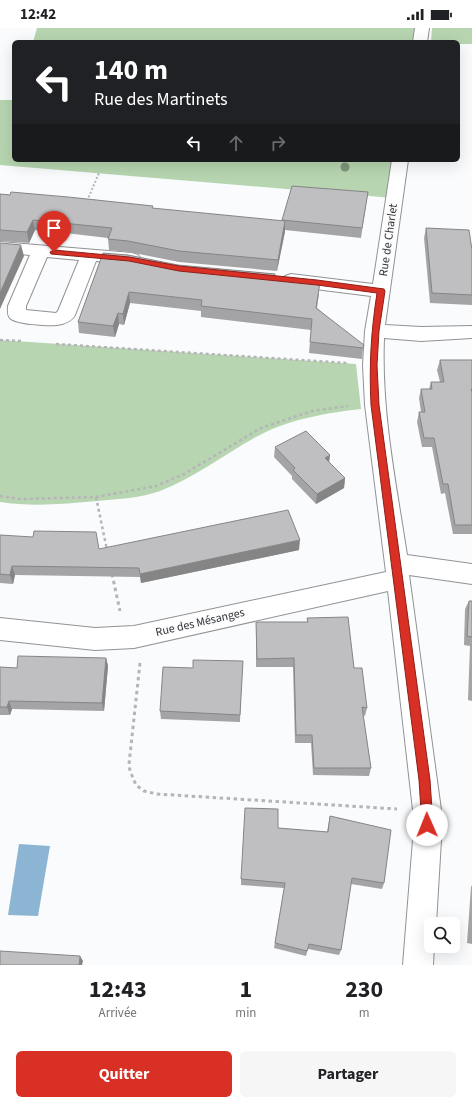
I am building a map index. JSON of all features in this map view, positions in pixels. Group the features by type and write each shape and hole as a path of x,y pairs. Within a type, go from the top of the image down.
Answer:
{"street":[{"path":"420,40 422,28"},
{"name":"Rue de Charlet","path":"400,162 375,331 373,365 375,405 427,810 427,840 418,965"},
{"path":"0,247 151,262"},
{"path":"42,251 17,306 17,314 20,316 56,319 61,318 66,314 90,256"},
{"path":"272,278 381,291"},
{"path":"375,331 421,334 472,332"},
{"path":"397,571 472,574"},
{"name":"Rue des Mésanges","path":"0,629 95,639 134,637 397,571"}],"path":[{"path":"87,202 99,173"},
{"path":"0,340 28,342"},
{"path":"52,343 373,365"},
{"path":"0,496 42,499 96,497 156,486 184,474 261,428 286,418 335,407 375,405"},
{"path":"96,497 108,554"},
{"path":"111,569 120,614 134,637 140,655 129,764 130,775 134,785 144,791 157,794 427,810"}],"green space":[{"path":"37,28 422,28 420,40 34,40"},
{"path":"432,28 472,28 472,44 460,44 460,40 431,40"},
{"path":"0,100 12,100 12,162 400,162 393,198 0,165"},
{"path":"0,340 356,364 361,409 308,418 282,425 258,436 186,479 153,493 129,498 61,504 36,505 0,502"}],"water":[{"path":"19,844 50,846 38,916 8,915"}],"building":[{"path":"292,186 368,192 362,228 282,220"},
{"path":"11,192 285,221 278,260 179,251 128,241 108,239 112,228 33,220 27,232 0,230 0,194 10,195"},
{"path":"426,228 469,230 472,250 472,295 432,293"},
{"path":"0,243 21,245 0,293"},
{"path":"103,253 128,255 178,265 275,274 274,278 320,282 316,308 364,345 363,348 310,342 312,319 201,306 202,300 129,292 123,314 118,313 113,326 78,322"},
{"path":"440,360 472,360 472,525 455,525 448,484 443,484 434,438 424,438 419,412 425,412 421,389 432,389 431,382 444,382"},
{"path":"306,431 330,455 325,458 345,478 317,494 293,470 295,468 275,447"},
{"path":"288,510 300,540 140,574 139,568 12,566 10,575 0,574 0,535 33,537 34,531 96,532 99,549"},
{"path":"469,601 472,601 472,637 467,636"},
{"path":"348,617 354,668 362,668 367,708 362,707 371,768 314,768 312,735 296,735 294,658 257,659 256,622 308,622 307,618"},
{"path":"18,656 106,658 102,703 9,701 7,707 0,707 0,667 17,668"},
{"path":"193,660 243,661 240,715 160,711 163,667 193,668"},
{"path":"245,808 278,809 278,828 328,832 330,816 391,830 384,883 352,878 341,950 309,944 307,951 275,943 285,883 241,879"},
{"path":"0,951 80,956 79,965 0,965"}],"route":[{"path":"54,252 129,259 151,262 179,269 317,282 381,291 375,331 373,365 375,405 425,780 427,825"}]}
